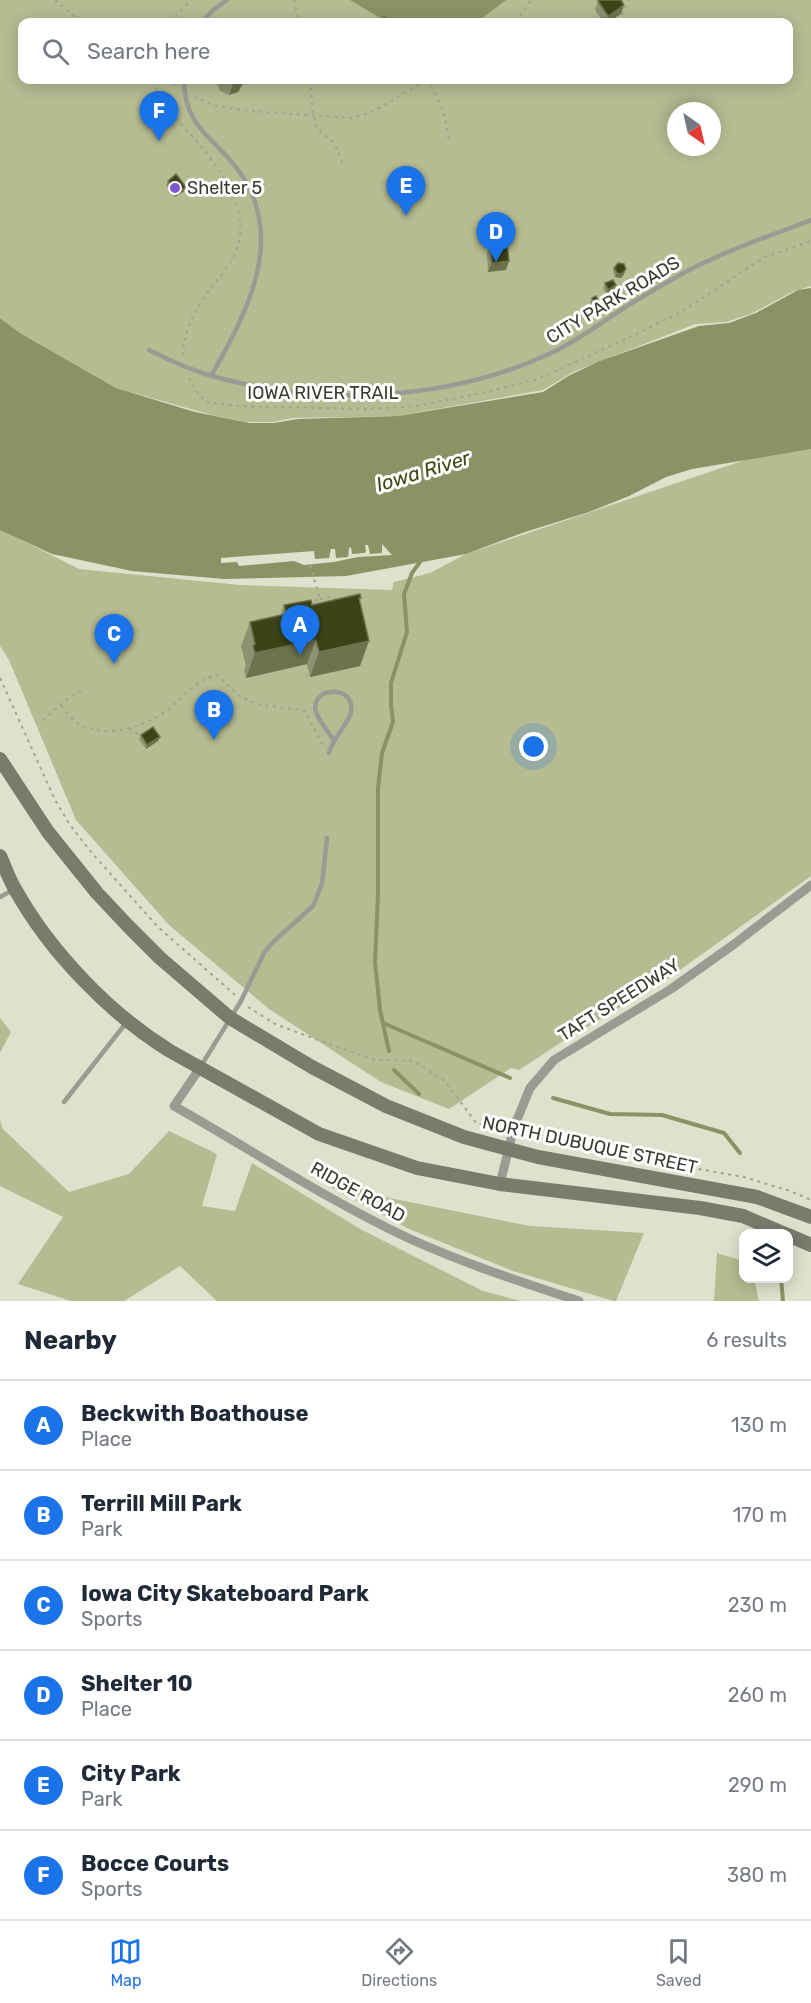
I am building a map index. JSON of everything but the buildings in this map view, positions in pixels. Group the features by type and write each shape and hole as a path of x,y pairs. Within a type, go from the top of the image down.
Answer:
{"main road":[{"name":"NORTH DUBUQUE STREET","path":"0,759 48,832 97,893 160,958 230,1018 312,1067 386,1106 464,1137 538,1157 756,1197 811,1217"},
{"path":"0,856 15,889 59,952 105,1002 149,1038 319,1134 417,1168 500,1184 700,1208 743,1216 775,1229"},
{"path":"793,1237 811,1245"}],"street":[{"name":"TAFT SPEEDWAY","path":"500,1184 514,1127 530,1088 554,1060 671,989 811,885"},
{"name":"RIDGE ROAD","path":"200,1068 174,1106 344,1205 407,1238 473,1265 579,1301"}],"lane":[{"path":"206,18 227,0"},
{"path":"184,84 192,115 200,129 229,159 247,184 259,212 262,232 260,266 256,283 224,354 211,376"},
{"name":"CITY PARK ROADS","path":"149,350 211,376 256,386 317,394 399,395 438,389 521,366 551,354 591,332 638,299 695,267 811,220"},
{"path":"329,753 351,709 344,695 332,691 326,692 315,706 316,713 334,740"},
{"path":"200,1068 241,1001 264,953 313,906 322,884 327,838"},
{"path":"0,897 15,889"},
{"path":"64,1102 127,1021"}],"path":[{"path":"55,0 76,18"},
{"path":"175,18 191,0"},
{"path":"294,0 297,18"},
{"path":"519,18 531,0"},
{"path":"621,18 629,0"},
{"name":"IOWA RIVER TRAIL","path":"154,84 164,105 218,168 237,204 240,233 235,253 196,308 187,327 183,348 183,365 196,393 206,402 237,406 367,409 416,405 487,392 538,379 681,312 765,257 811,241"},
{"path":"172,84 217,106 250,111 351,118 370,112 420,84"},
{"path":"310,84 313,115 317,129 338,149 343,165"},
{"path":"430,84 446,117 449,143"},
{"path":"181,192 230,188 247,184"},
{"path":"310,565 320,599"},
{"path":"326,598 328,607"},
{"path":"310,602 326,598 341,599 342,606"},
{"path":"314,601 315,610"},
{"path":"307,674 308,678"},
{"path":"61,706 76,722 92,730 129,728 168,710 205,678 218,675 241,697 257,704 305,711 324,748 329,753"},
{"path":"0,678 55,800 70,825 91,852 158,927 241,1001 275,1024 376,1060 413,1061 445,1081 477,1124 514,1127 542,1142 576,1144 613,1154 744,1177 811,1200"},
{"path":"44,720 70,697 84,690"},
{"path":"129,728 142,737"}],"shaded area":[{"path":"0,0 811,0 811,286 792,292 751,314 726,322 695,324 573,372 543,390 397,416 292,418 273,422 246,422 212,415 116,388 20,333 0,318"},
{"path":"811,446 811,876 666,980 519,1070 511,1068 449,1109 381,1082 269,1009 169,925 76,820 9,660 0,646 0,529 79,569 240,585 392,590 394,582 430,573 466,554 745,460"},
{"path":"0,1018 11,1032 0,1053"},
{"path":"0,1120 3,1129 69,1192 129,1174 169,1131 217,1154 202,1206 235,1211 252,1163 362,1230 483,1291 520,1301 217,1301 180,1266 124,1301 71,1301 18,1284 63,1217 0,1186"},
{"path":"309,1166 389,1198 530,1226 644,1233 616,1301 614,1301 513,1271 409,1229 327,1185"},
{"path":"717,1253 739,1260 739,1283 755,1283 759,1301 714,1301"}],"water":[{"path":"350,0 506,0 482,18 380,18"},
{"name":"Iowa River","path":"811,288 811,449 692,469 666,477 629,496 589,512 466,554 346,576 224,579 132,571 52,554 0,530 0,318 20,333 116,388 195,412 250,423 274,423 298,419 398,416 543,392 570,375 600,361 699,326 729,323 756,313 798,290"}],"pier":[{"path":"382,544 392,555 358,557 304,565 294,561 239,566 237,562 221,563 221,558 314,551 315,559 329,558 331,549 335,549 336,558 348,557 349,548 351,547 352,554 364,553 366,552 365,545 368,545 370,554 382,553"}],"waterway":[{"path":"389,1051 380,1010 375,962 378,894 378,788 382,753 393,722 391,683 407,632 404,594 412,573 420,562"},
{"path":"383,1023 510,1078"},
{"path":"394,1070 419,1094"},
{"path":"553,1098 610,1114 662,1115 724,1133 740,1153"},
{"path":"781,1283 783,1301"}],"place":[{"name":"Bocce Courts","path":"159,141"},
{"name":"Shelter 5","path":"175,188"},
{"name":"City Park","path":"406,216"},
{"name":"Shelter 10","path":"496,262"},
{"name":"Beckwith Boathouse","path":"300,655"},
{"name":"Iowa City Skateboard Park","path":"114,664"},
{"name":"Terrill Mill Park","path":"214,740"}]}
